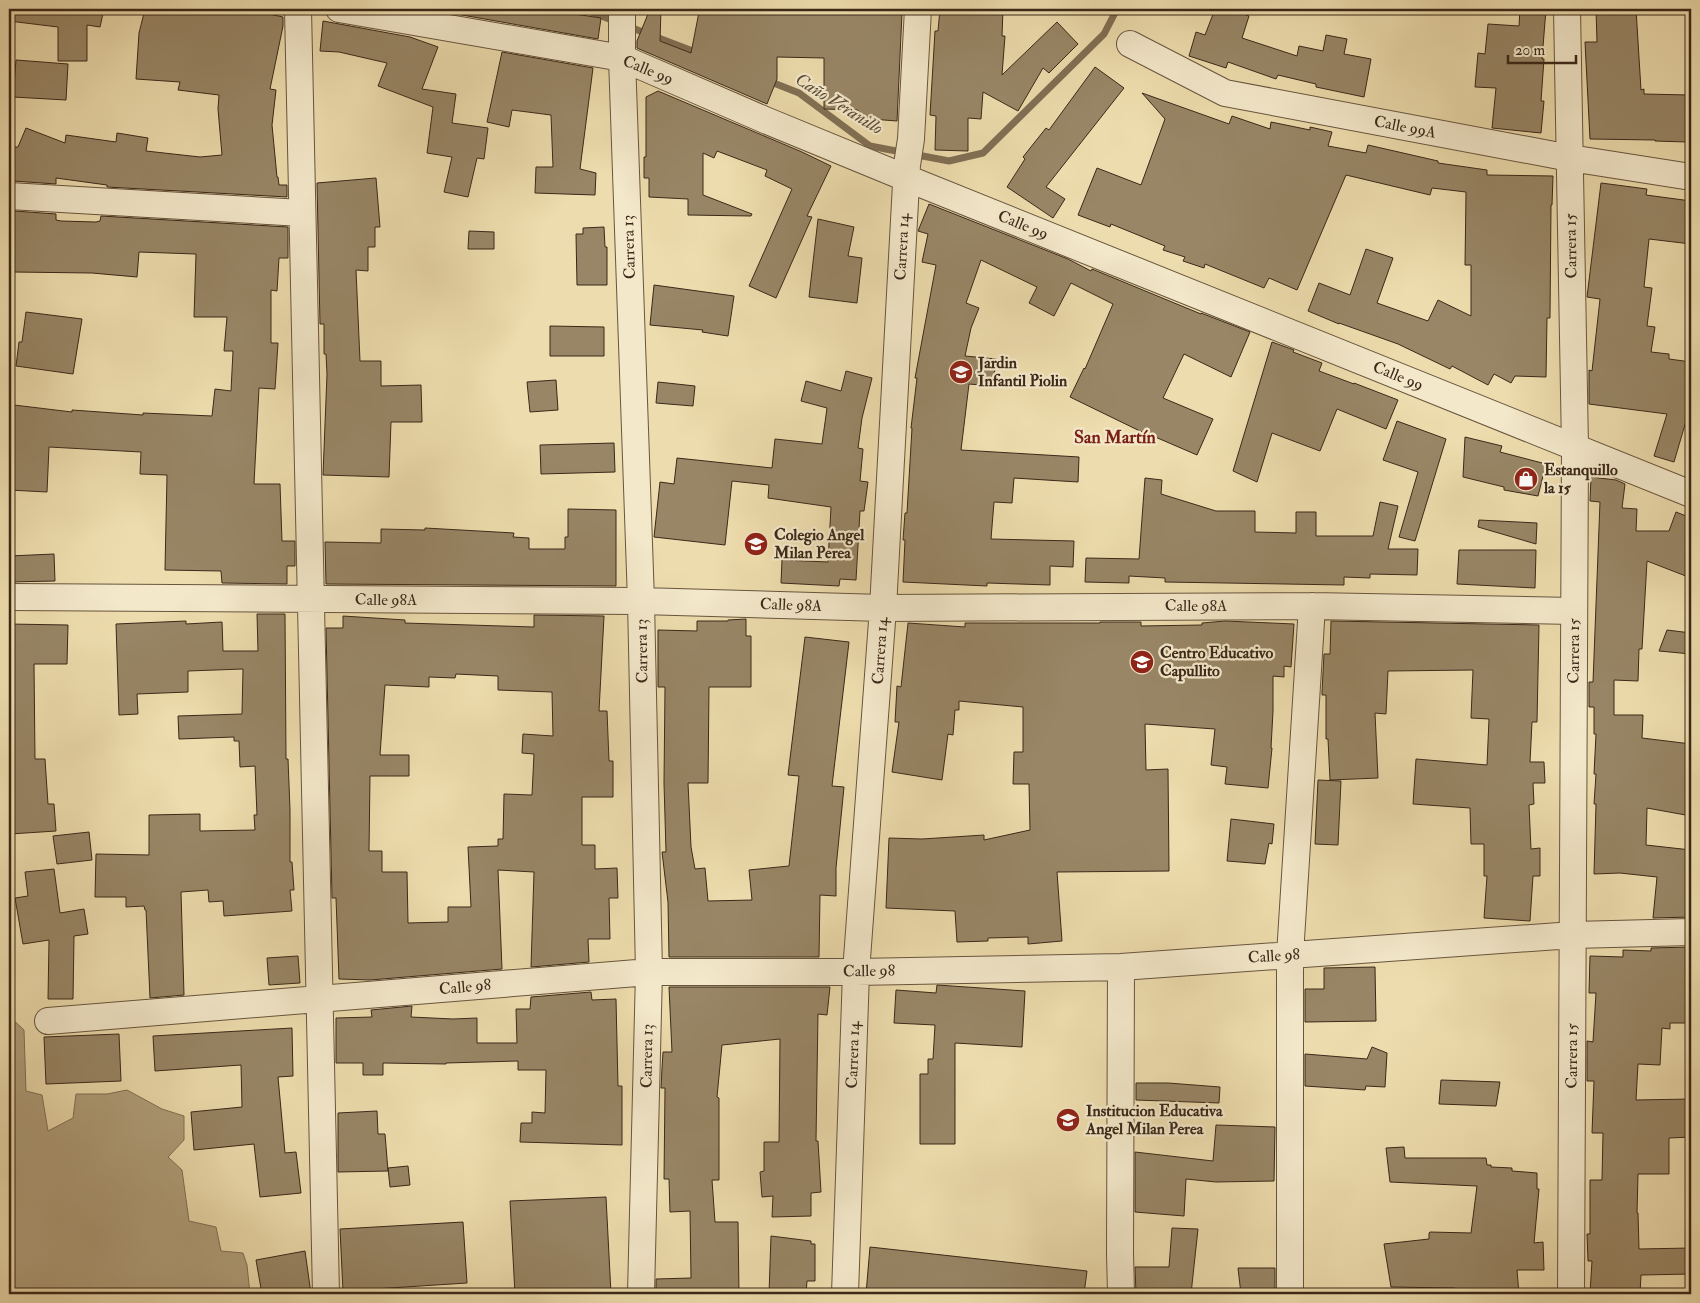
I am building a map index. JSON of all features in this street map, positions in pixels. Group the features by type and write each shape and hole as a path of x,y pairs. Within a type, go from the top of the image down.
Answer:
{"street":[{"path":"298,9 326,1294"},
{"name":"Calle 99","path":"339,9 622,52 765,120 907,171 1691,494"},
{"name":"Carrera 13","path":"622,9 649,972 641,1294"},
{"name":"Carrera 14","path":"845,1294 856,972 883,608 907,171 911,139 918,9"},
{"name":"Carrera 15","path":"1567,9 1575,447 1571,1294"},
{"name":"Calle 99A","path":"1130,44 1225,93 1570,158 1691,178"},
{"path":"9,196 302,214"},
{"name":"Calle 98A","path":"9,597 640,601 883,608 1312,606 1574,612"},
{"path":"1290,1294 1290,955 1312,606"},
{"name":"Calle 98","path":"48,1021 649,972 856,972 1121,967 1572,935 1691,932"},
{"path":"1121,967 1121,1294"}],"shaded area":[{"path":"9,1016 24,1030 26,1091 42,1095 48,1131 73,1118 76,1094 107,1094 127,1090 162,1109 184,1116 184,1140 168,1157 182,1170 189,1221 216,1227 221,1251 243,1253 247,1265 250,1294 9,1294"}],"building":[{"path":"9,9 104,9 100,27 87,25 87,61 58,61 58,27 9,21"},
{"path":"145,9 246,9 283,17 283,26 270,89 276,90 272,125 277,177 279,185 287,185 287,197 107,187 107,185 56,178 56,184 13,181 14,147 18,147 26,128 65,143 66,135 116,142 117,133 148,138 146,151 200,157 222,155 218,109 219,95 178,90 180,82 136,79 139,33"},
{"path":"446,9 569,9 568,13 601,18 598,39 445,12"},
{"path":"650,9 661,9 660,41 691,53 699,12 745,12 745,9 830,9 830,13 902,13 897,121 858,118 858,110 824,109 824,58 777,57 777,79 767,104 637,48 637,41"},
{"path":"940,9 1003,9 1002,36 1005,36 1002,75 1057,22 1078,44 1049,73 1043,68 1018,111 983,92 981,119 968,118 968,151 935,150 936,116 930,115 935,31 938,31"},
{"path":"1215,9 1229,9 1249,16 1242,38 1297,56 1299,46 1323,51 1326,35 1347,39 1344,54 1371,59 1364,97 1316,87 1316,84 1278,75 1276,79 1228,62 1226,68 1189,56 1196,32 1205,35"},
{"path":"1520,9 1546,9 1542,59 1544,59 1541,101 1544,101 1541,133 1492,128 1496,88 1475,87 1478,53 1485,54 1488,24 1519,26"},
{"path":"1596,9 1636,9 1641,90 1644,89 1644,94 1689,95 1687,142 1590,139 1585,42 1597,42"},
{"path":"323,21 410,37 438,47 422,89 456,94 452,123 488,128 484,159 477,158 468,197 444,192 452,157 427,153 433,107 378,86 387,63 339,52 320,51"},
{"path":"502,52 593,68 580,169 596,173 595,195 535,193 536,167 553,167 551,115 512,110 509,127 487,122"},
{"path":"16,60 68,64 66,100 13,97"},
{"path":"1095,67 1124,88 1046,187 1065,199 1053,218 1007,187 1025,159 1023,157 1046,128 1049,130"},
{"path":"658,91 831,166 807,216 812,217 776,298 749,286 792,189 765,176 767,170 717,151 714,158 703,153 703,195 752,214 751,216 688,215 688,199 649,197 649,178 644,178 646,97"},
{"path":"1142,93 1229,124 1232,116 1270,129 1271,122 1310,130 1310,127 1332,132 1328,146 1366,153 1368,145 1438,161 1438,163 1487,170 1487,175 1553,176 1550,318 1547,318 1546,377 1515,376 1511,383 1494,374 1488,385 1452,366 1450,369 1398,344 1339,324 1308,311 1319,283 1350,295 1366,249 1393,258 1377,303 1428,321 1438,300 1471,316 1471,265 1465,265 1466,192 1432,188 1430,195 1346,175 1297,290 1269,278 1264,288 1205,264 1204,268 1183,261 1185,257 1163,250 1165,246 1111,224 1110,227 1078,215 1097,168 1141,185 1165,119"},
{"path":"376,178 380,227 375,227 375,247 368,247 368,271 356,270 360,361 381,361 381,386 421,385 422,422 391,422 389,477 323,475 327,374 326,354 324,354 324,324 320,324 317,183"},
{"path":"1601,183 1647,189 1646,195 1691,201 1691,244 1649,239 1644,287 1652,288 1647,326 1655,327 1651,352 1669,354 1669,359 1691,362 1691,404 1674,462 1654,456 1667,414 1589,404 1589,370 1592,371 1600,299 1587,297"},
{"path":"929,204 1068,259 1091,271 1092,269 1250,332 1231,377 1184,354 1163,398 1213,419 1197,455 1146,434 1070,397 1085,369 1113,304 1071,283 1054,316 1029,303 1037,287 981,260 966,303 979,308 971,328 965,356 996,359 993,386 969,384 961,450 1079,457 1078,482 1014,478 1012,503 994,502 991,539 1074,541 1073,567 1050,566 1050,585 987,583 987,586 903,582 905,540 903,540 905,513 907,513 911,428 917,378 915,378 936,265 922,262 928,234 918,231"},
{"path":"14,211 56,214 56,220 61,221 96,222 100,221 101,216 288,227 288,258 279,258 277,291 271,290 271,343 278,343 275,389 259,388 254,484 280,484 282,541 295,541 295,566 287,566 287,584 222,583 221,571 165,570 167,475 140,474 141,452 49,447 47,492 9,490 9,452 14,405 72,412 72,410 143,415 143,413 212,416 215,389 231,391 233,351 224,351 227,317 194,317 196,254 139,252 137,277 92,273 14,272"},
{"path":"818,219 854,227 848,256 862,258 857,303 809,297"},
{"path":"604,227 605,247 607,247 607,285 577,285 576,234 583,234 583,228"},
{"path":"469,231 494,232 494,249 468,249"},
{"path":"654,285 734,296 728,336 702,332 703,330 650,325"},
{"path":"26,312 82,319 73,374 16,366 19,342 22,342"},
{"path":"550,326 604,327 604,356 550,356"},
{"path":"1272,342 1322,363 1319,371 1398,400 1386,429 1337,409 1320,451 1272,433 1257,482 1233,471"},
{"path":"846,371 872,378 862,418 858,448 863,449 860,481 868,482 864,511 860,511 856,580 840,579 839,586 781,583 782,560 828,562 831,507 768,498 769,485 732,481 725,545 654,537 660,482 674,484 677,458 772,468 775,439 822,444 827,408 801,401 806,381 841,391"},
{"path":"556,380 558,410 530,412 527,382"},
{"path":"658,382 695,386 693,406 656,403"},
{"path":"1397,421 1446,439 1415,541 1399,537 1418,472 1383,460"},
{"path":"1465,437 1502,446 1500,452 1546,464 1538,496 1504,490 1504,487 1463,477"},
{"path":"614,443 615,472 541,474 540,445"},
{"path":"1591,477 1616,480 1625,484 1622,508 1637,509 1636,531 1669,531 1676,512 1691,518 1691,578 1647,561 1642,649 1639,649 1638,681 1614,680 1614,715 1643,715 1642,738 1691,744 1691,816 1647,808 1646,845 1691,850 1691,917 1653,918 1657,877 1620,873 1594,874 1596,734 1594,734 1594,707 1589,707 1589,682 1593,682 1600,502 1590,501"},
{"path":"1145,478 1162,480 1161,494 1216,511 1255,511 1255,532 1296,533 1296,512 1316,512 1316,536 1373,536 1380,502 1398,506 1388,549 1418,549 1417,575 1370,574 1370,578 1344,577 1344,585 1165,582 1165,578 1129,576 1129,583 1085,582 1086,558 1139,559"},
{"path":"568,509 616,510 616,586 326,584 325,542 381,543 381,529 425,530 425,528 514,533 513,537 529,538 529,549 565,549 565,537 568,537"},
{"path":"1479,520 1537,523 1536,544 1478,527"},
{"path":"1459,550 1536,550 1535,588 1457,584"},
{"path":"54,554 55,581 9,582 9,556"},
{"path":"257,614 285,614 286,759 288,759 290,810 290,862 292,862 294,890 290,890 292,911 224,916 223,901 209,902 208,890 181,892 184,995 150,998 146,910 144,906 126,907 126,897 95,897 96,854 149,855 149,815 200,814 200,831 255,830 254,815 257,815 255,766 240,767 239,741 234,741 234,737 179,739 178,716 242,714 243,669 188,671 188,692 137,694 138,714 119,715 116,624 186,621 186,624 222,622 223,651 258,651"},
{"path":"534,615 604,616 599,711 607,711 609,761 613,761 613,797 582,797 582,845 595,845 595,869 617,868 618,898 609,898 610,939 588,939 589,962 531,967 534,872 498,870 502,969 370,980 339,979 336,898 332,898 326,628 343,628 343,616 405,620 405,623 534,627","holes":["456,674 498,676 498,690 552,692 553,736 523,734 522,753 534,754 532,795 504,794 503,839 498,839 498,846 468,847 471,907 448,907 448,922 408,923 407,872 382,872 382,851 369,851 370,776 409,776 409,755 380,755 385,685 429,687 429,677 455,678"]},
{"path":"746,619 746,636 751,636 751,687 709,687 708,783 688,783 691,847 695,869 705,868 708,901 752,900 749,870 789,866 799,776 788,775 805,637 849,642 832,786 844,787 836,868 836,896 820,895 819,957 669,957 668,902 662,852 666,852 664,783 665,687 658,687 658,630 697,631 697,621"},
{"path":"1225,621 1294,624 1291,667 1284,666 1284,677 1273,676 1272,748 1268,788 1225,784 1227,767 1211,765 1215,729 1145,724 1146,770 1168,769 1169,871 1057,872 1062,941 1028,944 1028,937 988,938 988,941 957,942 955,911 886,908 889,838 922,839 984,835 984,840 1030,830 1029,784 1013,784 1014,752 1023,752 1023,707 959,701 959,710 955,710 953,735 948,734 942,780 892,772 899,722 895,722 897,686 901,687 908,623 965,627 965,623 1141,622 1141,626 1202,625 1202,623"},
{"path":"1331,621 1539,625 1537,722 1532,722 1530,762 1544,762 1545,783 1533,783 1534,804 1529,805 1531,849 1540,848 1540,876 1533,876 1530,921 1484,918 1487,876 1484,876 1484,844 1471,844 1470,808 1413,804 1416,759 1487,765 1489,719 1471,718 1473,670 1388,671 1386,714 1375,713 1378,778 1330,780 1328,739 1326,739 1326,695 1322,695 1322,692 1324,654 1330,654"},
{"path":"9,624 68,625 67,664 34,664 35,759 45,759 48,804 54,804 56,831 10,834"},
{"path":"1667,630 1691,633 1691,654 1659,651"},
{"path":"1318,780 1341,781 1338,845 1315,844"},
{"path":"1231,819 1274,824 1272,844 1269,843 1265,864 1227,861"},
{"path":"89,832 92,860 57,864 53,836"},
{"path":"54,869 60,913 84,909 88,934 74,936 73,999 48,999 49,940 23,944 15,898 28,896 25,872"},
{"path":"1691,947 1691,1023 1670,1023 1670,1029 1662,1028 1660,1065 1638,1064 1636,1100 1691,1099 1691,1137 1669,1138 1669,1174 1638,1174 1637,1213 1639,1249 1691,1248 1691,1274 1641,1275 1640,1294 1590,1294 1592,1261 1588,1261 1587,1234 1590,1234 1590,1180 1602,1180 1603,1133 1592,1133 1594,1081 1587,1081 1587,1041 1593,1042 1596,993 1589,993 1590,956 1623,957 1623,950 1651,951 1651,948"},
{"path":"298,956 300,983 269,985 267,958"},
{"path":"1375,967 1376,1021 1305,1022 1305,989 1324,989 1324,968"},
{"path":"937,985 1025,991 1022,1047 955,1043 955,1144 920,1144 920,1074 928,1074 928,1059 933,1059 935,1025 894,1023 896,990 936,993"},
{"path":"669,987 830,987 827,1015 818,1014 816,1141 818,1141 821,1192 811,1193 811,1216 772,1217 773,1196 762,1197 760,1172 764,1171 764,1142 779,1142 780,1039 722,1045 717,1097 719,1098 719,1180 712,1180 715,1222 738,1222 739,1294 656,1294 656,1279 691,1278 690,1211 670,1212 669,1179 664,1179 665,1088 661,1088 663,1052 672,1052"},
{"path":"591,992 592,1000 616,999 618,1086 622,1086 622,1145 520,1142 521,1123 532,1123 532,1112 545,1113 546,1070 518,1070 518,1061 446,1064 383,1063 383,1075 363,1075 363,1063 336,1063 336,1018 372,1017 371,1010 412,1006 411,1017 477,1018 477,1043 517,1043 516,1009 530,1009 531,997"},
{"path":"292,1028 293,1076 278,1077 285,1153 296,1152 301,1193 260,1197 254,1144 194,1150 191,1112 242,1107 241,1065 155,1071 153,1036"},
{"path":"119,1034 121,1081 46,1084 44,1037"},
{"path":"1372,1047 1387,1053 1385,1087 1366,1086 1365,1090 1305,1086 1305,1054 1367,1059"},
{"path":"1441,1080 1500,1082 1496,1106 1439,1104"},
{"path":"1136,1083 1168,1083 1220,1087 1219,1103 1136,1100"},
{"path":"377,1111 378,1134 385,1134 388,1171 338,1172 338,1113"},
{"path":"1216,1125 1275,1127 1274,1181 1216,1182 1186,1179 1184,1216 1135,1212 1135,1152 1213,1161"},
{"path":"1404,1147 1405,1158 1486,1158 1487,1165 1491,1165 1491,1167 1512,1168 1512,1171 1537,1173 1537,1189 1539,1189 1534,1243 1543,1242 1544,1270 1517,1270 1519,1294 1454,1294 1455,1288 1391,1287 1384,1244 1429,1239 1430,1232 1471,1233 1477,1186 1390,1182 1386,1148"},
{"path":"408,1166 410,1185 390,1187 388,1168"},
{"path":"606,1197 611,1294 515,1294 510,1201"},
{"path":"463,1222 467,1283 343,1291 340,1229"},
{"path":"1172,1228 1198,1229 1191,1294 1136,1293 1135,1267 1169,1267"},
{"path":"771,1236 811,1241 811,1244 815,1244 815,1281 807,1281 806,1294 769,1294"},
{"path":"870,1247 1087,1271 1084,1294 866,1294"},
{"path":"305,1251 311,1294 262,1294 256,1260"},
{"path":"1238,1268 1275,1268 1275,1294 1241,1294"}],"waterway":[{"name":"Caño Veranillo","path":"583,9 617,22"},
{"name":"Caño Veranillo","path":"766,80 799,93 870,146 949,161 983,153 1104,34 1117,9"},
{"name":"Caño Veranillo","path":"627,26 698,53"}],"place":[{"name":"Jardin Infantil Piolin","path":"961,372"},
{"name":"Estanquillo la 15","path":"1526,479"},
{"name":"Colegio Angel Milan Perea","path":"756,544"},
{"name":"Centro Educativo Capullito","path":"1142,662"},
{"name":"Institucion Educativa Angel Milan Perea","path":"1068,1120"}],"district":[{"name":"San Martín","path":"1115,437"}]}
